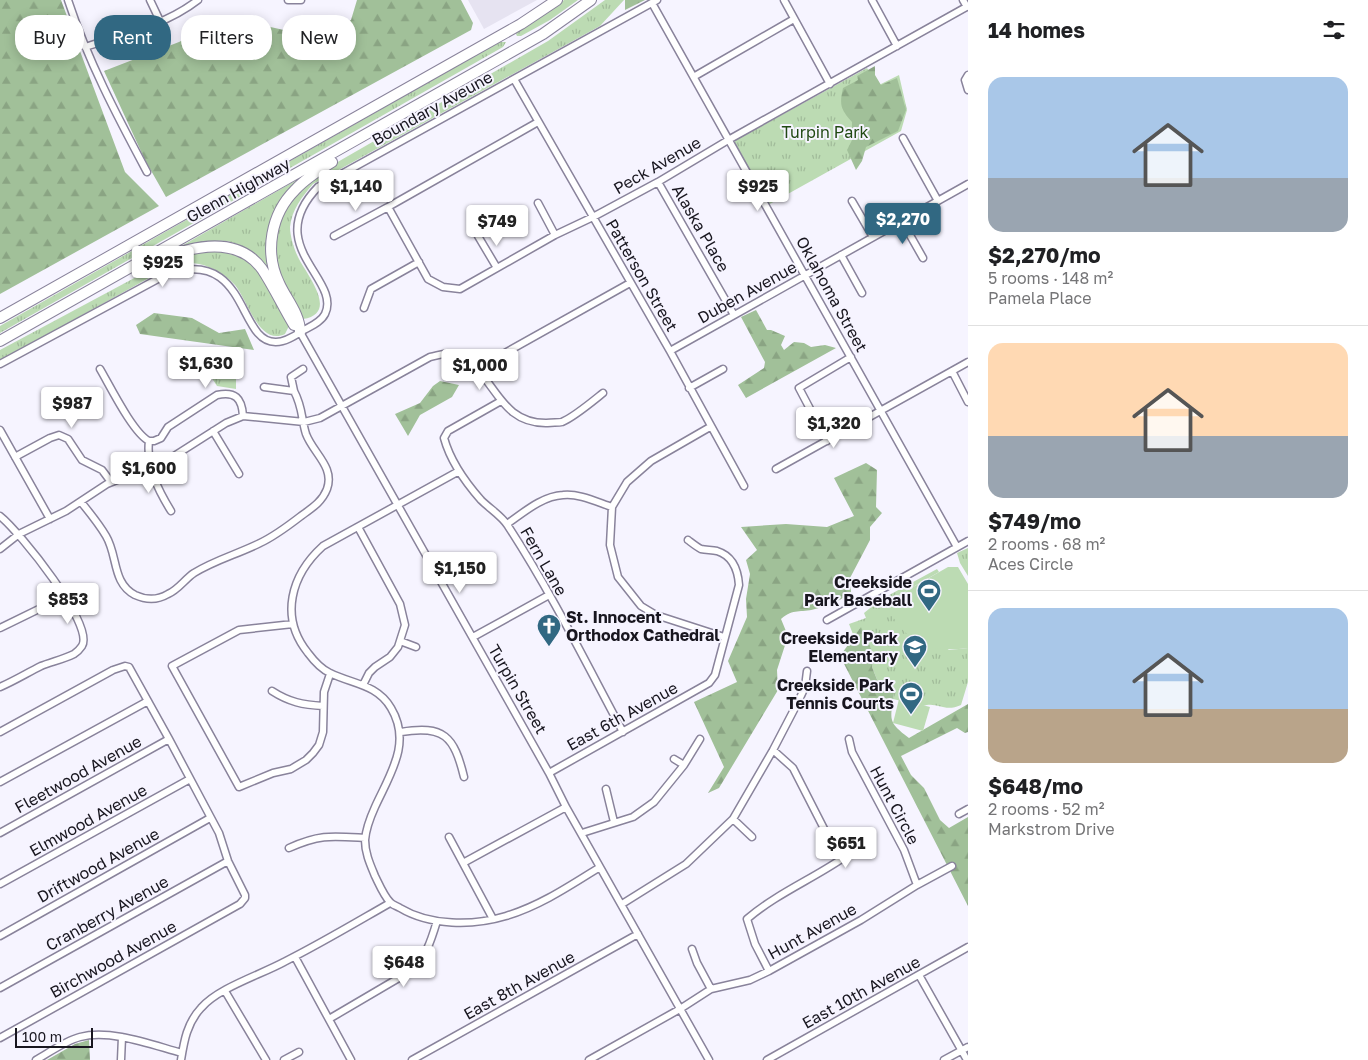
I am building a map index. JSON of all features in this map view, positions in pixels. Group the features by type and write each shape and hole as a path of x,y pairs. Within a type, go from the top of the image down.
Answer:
{"highway":[{"name":"Glenn Highway","path":"0,318 450,64 520,24 557,0"},
{"name":"Glenn Highway","path":"0,341 543,34 591,0"},
{"path":"300,332 298,318 278,282 272,262 272,238 278,215 287,200 302,183 404,114"},
{"path":"78,298 165,258 211,246 225,246 246,254 258,265 291,321 300,332"}],"street":[{"path":"68,0 85,47 110,102 147,172"},
{"path":"150,0 157,15"},
{"path":"171,17 198,0"},
{"path":"288,0 302,0"},
{"path":"784,0 830,84"},
{"path":"872,0 897,46"},
{"path":"963,0 967,6"},
{"name":"Oklahoma Street","path":"655,1 694,76 957,547"},
{"name":"Boundary Aveune","path":"0,364 167,274 180,270 204,270 225,282 234,293 256,332 264,338 275,342 288,339 319,321 325,315 328,304 326,294 302,252 298,238 301,210 308,197 318,187 655,1"},
{"name":"Peck Avenue","path":"388,207 428,279 443,287 460,289 555,235 658,182 730,139 967,6"},
{"path":"694,76 794,18"},
{"path":"85,47 94,44"},
{"path":"968,75 965,80 968,90"},
{"name":"Patterson Street","path":"514,79 670,351 744,486"},
{"path":"334,236 538,122"},
{"path":"903,138 938,201"},
{"name":"Alaska Place","path":"658,182 734,315"},
{"name":"Duben Avenue","path":"670,351 968,184"},
{"path":"852,201 873,237"},
{"path":"538,203 555,235"},
{"path":"902,222 923,258"},
{"path":"478,236 497,268"},
{"path":"841,255 862,293"},
{"path":"364,308 371,289 419,262"},
{"path":"478,368 630,284"},
{"name":"Turpin Street","path":"300,332 550,772 566,807 709,1060"},
{"path":"0,549 19,534 66,512 111,482 183,452 226,423 243,416 304,422 320,418 430,357 451,353 465,359 478,368 501,401 517,416 540,423 562,422 603,393"},
{"path":"827,441 799,388 851,357"},
{"path":"776,469 968,362"},
{"path":"100,369 134,424 144,438 149,441 161,438 168,427 217,394 233,394 240,400 243,416"},
{"path":"81,502 107,537 120,580 126,588 144,598 157,598 170,594 193,574 233,553 260,543 319,503 328,488 326,465 309,442 300,401 294,391 291,377 303,369"},
{"path":"689,388 723,369"},
{"path":"952,372 968,402"},
{"path":"264,387 294,391"},
{"name":"Fern Lane","path":"501,401 448,431 444,438 446,446 459,471 481,500 507,524 549,595 623,732"},
{"path":"688,540 700,549 718,552 727,556 734,564 738,575 738,585 724,637 656,615 642,606 618,577 610,545 612,507 628,482 652,461 710,427"},
{"path":"0,430 50,518"},
{"path":"213,431 239,474"},
{"path":"15,457 59,435 68,439 82,460 102,470 111,482"},
{"path":"149,441 148,457 162,497 171,511"},
{"path":"459,471 323,546 303,568 292,596 293,624 304,648 319,666 330,674 363,684 375,691 391,707 401,732 400,748 396,760 368,823 365,838 370,864 390,902 408,913 437,921 466,923 507,916 528,908 561,891 600,867"},
{"path":"507,524 539,502 562,495 579,497 612,507"},
{"path":"0,516 19,534 52,576 81,626 84,636 83,644 74,654 35,669 0,687"},
{"path":"358,527 400,604 405,625 400,641 390,657 375,667 363,684"},
{"path":"826,620 968,541"},
{"path":"0,628 41,608 63,594"},
{"path":"472,637 549,595"},
{"path":"293,624 239,630 172,666 239,787 273,773 292,769 314,754 323,732 324,692 330,674"},
{"name":"East 6th Avenue","path":"550,772 709,683 714,675 724,637"},
{"path":"400,641 416,647"},
{"path":"0,732 100,677 122,667 129,668 219,833 228,861"},
{"path":"622,904 688,866 733,819 805,687 807,671"},
{"path":"272,691 294,703 306,706 323,706"},
{"path":"0,782 148,701"},
{"path":"401,732 431,729 443,734 451,742 457,753 464,778"},
{"name":"Fleetwood Avenue","path":"0,833 169,739"},
{"path":"582,833 633,817 654,802 684,765 700,739"},
{"name":"Hunt Circle","path":"849,739 852,752 904,850 916,885"},
{"path":"768,971 755,944 747,919 762,907 840,860 793,768 772,750"},
{"path":"674,758 684,765"},
{"name":"Elmwood Avenue","path":"0,884 190,779"},
{"path":"606,789 614,822"},
{"path":"463,863 566,807"},
{"path":"959,814 968,808"},
{"name":"Driftwood Avenue","path":"0,936 210,818"},
{"path":"733,819 752,837"},
{"path":"289,848 318,837 365,838"},
{"path":"449,837 493,919"},
{"name":"Birchwood Avenue","path":"0,1038 240,904 245,895 228,861"},
{"name":"Cranberry Avenue","path":"0,988 228,861"},
{"name":"Hunt Avenue","path":"589,1060 680,1009 711,989 750,980 768,971 952,866"},
{"path":"36,1060 80,1037 104,1035 122,1037 182,1056 189,1025 194,1016 209,1000 295,957 390,902"},
{"path":"329,1019 409,972 419,964 426,954 437,921"},
{"name":"East 8th Avenue","path":"412,1060 638,934"},
{"name":"East 10th Avenue","path":"767,1060 968,947"},
{"path":"692,949 711,989"},
{"path":"295,957 352,1060"},
{"path":"919,975 965,1049 967,1060"},
{"path":"225,991 266,1060"},
{"path":"121,1060 122,1037"},
{"path":"944,1060 965,1049"},
{"path":"284,1060 299,1052"}],"shaded area":[{"path":"468,0 537,0 484,29"}],"green space":[{"path":"0,0 61,0 67,15 15,15 15,60 83,60 125,172 159,206 0,294"},
{"path":"357,0 461,0 473,23 471,30 166,197 145,160 104,71 132,60 171,60 171,45 181,41 181,60 272,60 272,27 282,30 282,60 356,60 356,15 352,15"},
{"path":"564,0 578,0 550,20 521,36 517,36 518,31"},
{"path":"605,0 624,0 600,26 313,184 295,209 290,227 295,250 313,283 320,301 319,309 314,315 303,319 283,283 278,268 276,248 281,219 291,200 298,192 322,171 548,41"},
{"path":"625,0 645,0 625,10"},
{"path":"499,42 506,42 503,47 0,333 0,326"},
{"path":"875,66 875,75 881,85 897,78 906,110 898,131 866,147 862,161 856,170 847,150 852,140 852,122 842,107 843,88 858,80 857,76"},
{"name":"Turpin Park","path":"867,68 879,85 899,75 907,110 901,131 768,205 734,141"},
{"path":"300,178 275,210 276,286 251,256 235,244 211,241 178,248"},
{"path":"210,250 226,251 239,256 260,274 289,326 285,334 276,336 268,334 261,328 240,292 225,276 207,266 187,263 165,269 0,361 0,350 153,268 177,258"},
{"path":"756,310 767,330 785,336 781,345 784,350 794,342 804,343 811,347 825,345 836,348 746,398 738,385 764,368 765,362 741,317"},
{"path":"154,313 192,318 219,333 245,329 254,350 140,334 136,325"},
{"path":"208,372 236,375 236,389 217,386"},
{"path":"440,381 459,385 452,397 420,415 408,436 395,414 420,403 433,386"},
{"path":"866,463 877,470 876,507 882,513 870,527 870,540 850,578 851,592 829,605 794,612 781,619 788,636 777,670 778,690 719,788 708,793 724,767 694,702 737,682 728,661 747,617 746,599 750,574 746,560 757,550 741,527 786,524 827,527 854,516 834,478"},
{"path":"968,548 968,576 960,563 957,553"},
{"name":"Creekside Park Baseball","path":"948,567 958,567 968,584 968,648 940,649 918,642 900,626 885,603"},
{"path":"937,569 939,572 885,603 949,650 968,648 968,682 961,705 950,708 932,705 923,706 893,699 894,693 880,687 872,667 874,655 866,639 856,642 849,624 866,618 864,613 880,600"},
{"path":"861,627 874,655 872,667 880,687 894,693 891,714 893,723 909,738 968,704 968,732 965,733 957,728 901,756 911,775 924,788 940,820 949,828 968,817 968,906 840,656"},
{"name":"Creekside Park Tennis Courts","path":"899,699 930,707 923,731 893,723"},
{"path":"89,1040 90,1060 47,1060 75,1044"}],"place":[{"name":"Creekside Park Baseball","path":"929,612"},
{"name":"St. Innocent Orthodox Cathedral","path":"549,647"},
{"name":"Creekside Park Elementary","path":"915,668"},
{"name":"Creekside Park Tennis Courts","path":"911,715"}]}
